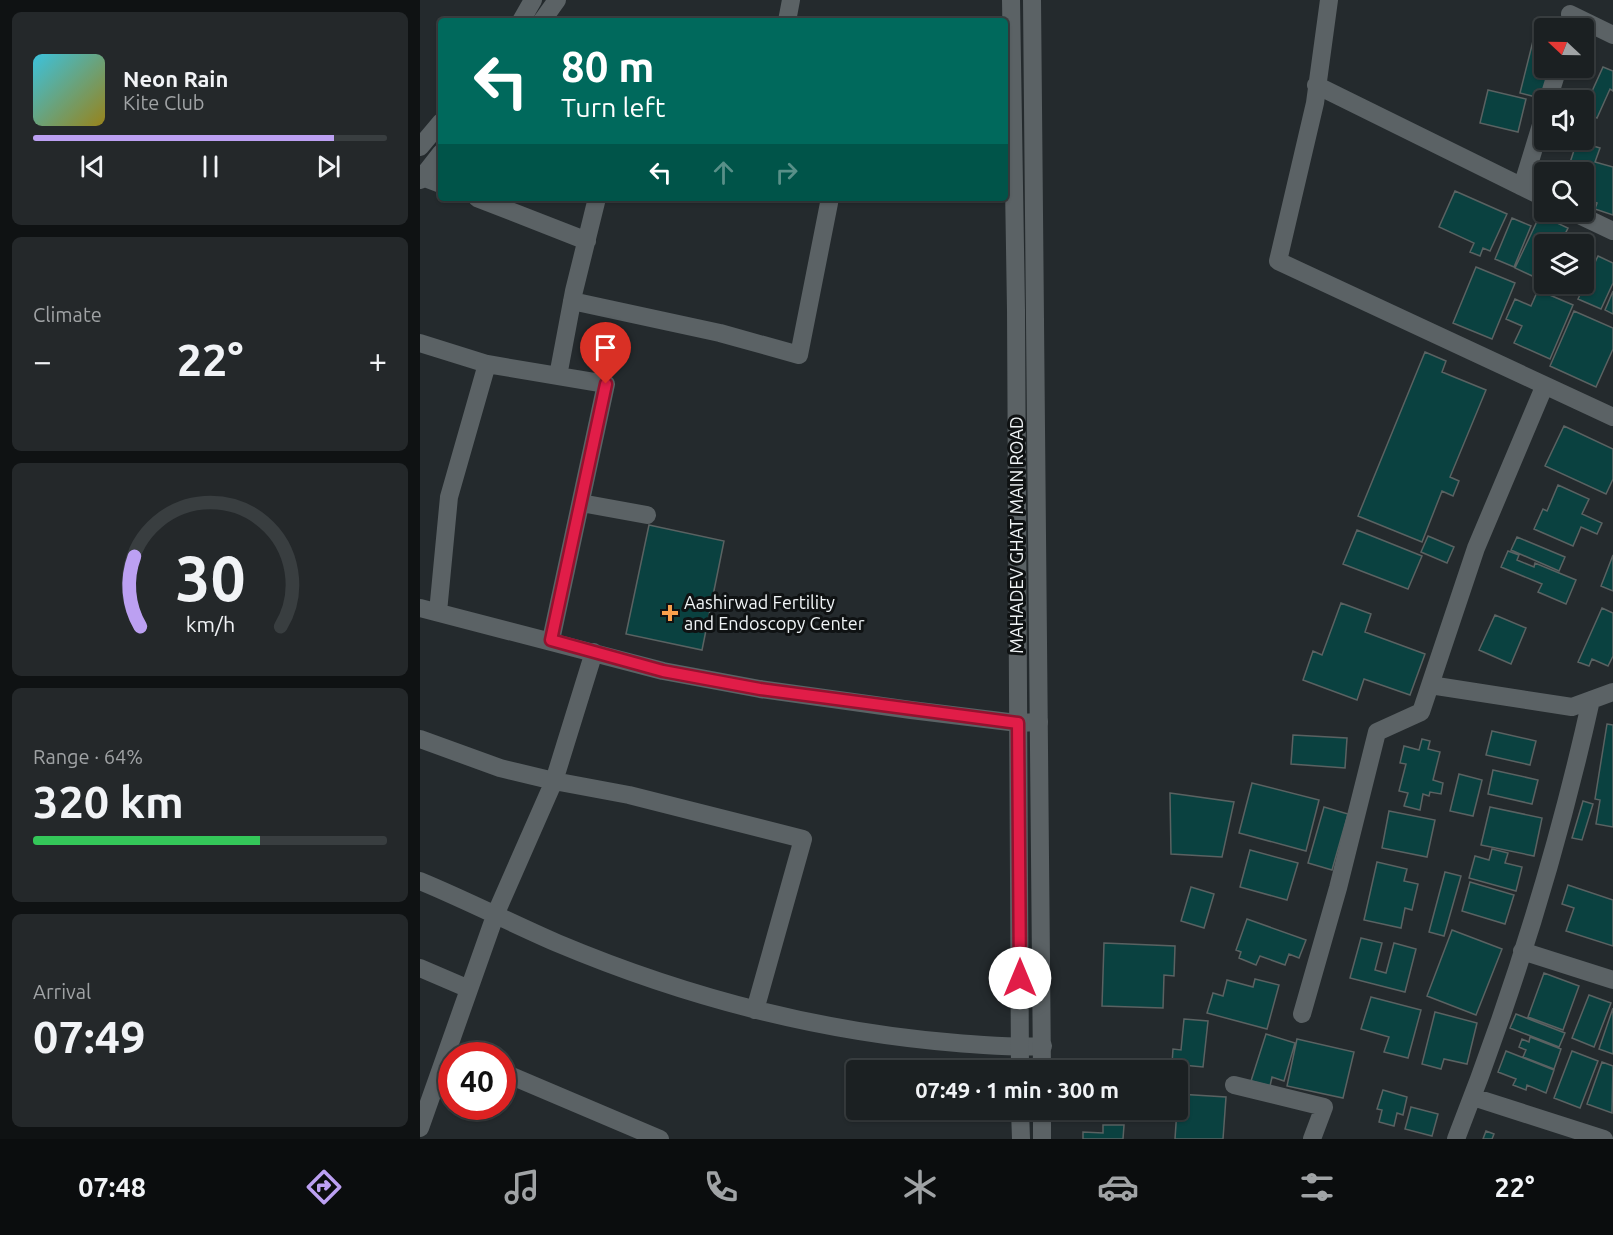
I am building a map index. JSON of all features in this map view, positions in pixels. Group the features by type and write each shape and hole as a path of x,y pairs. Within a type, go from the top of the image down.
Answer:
{"street":[{"path":"523,18 534,0"},
{"path":"544,18 557,0"},
{"path":"788,18 791,0"},
{"name":"MAHADEV GHAT MAIN ROAD","path":"1011,0 1016,310 1020,1060"},
{"path":"1032,0 1042,1060"},
{"path":"1329,0 1315,103 1278,261 1544,387 1613,417"},
{"path":"1570,14 1613,35"},
{"path":"1316,85 1534,193"},
{"path":"420,147 438,126"},
{"path":"1522,187 1534,148"},
{"path":"438,157 421,178 438,183"},
{"path":"485,201 587,241"},
{"path":"558,376 572,301 596,201"},
{"path":"572,301 720,333 799,355 829,201"},
{"path":"1594,222 1613,231"},
{"path":"420,342 487,364 606,384 551,640"},
{"path":"438,612 449,497 487,364"},
{"path":"1302,1014 1338,888 1377,732 1421,712 1476,548 1544,387"},
{"path":"580,503 647,515"},
{"path":"420,608 551,640 663,671 760,689 1018,723 1039,722"},
{"path":"453,1042 468,989 496,913 554,781 594,652"},
{"path":"1430,685 1572,707 1613,692"},
{"path":"1456,1139 1473,1097 1522,951 1568,805 1591,700"},
{"path":"420,739 500,768 629,795 803,839 755,1010"},
{"path":"420,880 496,913 556,943 650,977 755,1010 899,1038 1020,1048 1043,1046"},
{"path":"1522,951 1613,980"},
{"path":"420,968 468,989"},
{"path":"516,1078 660,1139"},
{"path":"420,1128 438,1083"},
{"path":"1234,1085 1324,1107 1312,1139"},
{"path":"1473,1097 1604,1139"},
{"path":"1020,1120 1020,1139"},
{"path":"1042,1120 1042,1139"}],"building":[{"path":"1534,37 1534,78 1549,78 1546,90 1534,90 1534,96 1520,93"},
{"path":"1603,67 1613,71 1613,91 1610,89 1597,118 1594,117 1593,90"},
{"path":"1488,90 1526,99 1518,132 1480,123"},
{"path":"1594,146 1600,148 1595,162 1613,167 1613,215 1595,209 1597,203 1594,202 1594,162 1570,162 1574,150 1594,150"},
{"path":"1455,191 1507,214 1490,251 1483,248 1480,256 1470,252 1474,243 1439,227"},
{"path":"1512,218 1531,226 1514,267 1495,259"},
{"path":"1537,222 1555,222 1568,228 1565,234 1534,234 1534,277 1515,268"},
{"path":"1598,256 1613,263 1613,283 1601,309 1578,299 1580,294 1594,294 1594,265"},
{"path":"1476,267 1515,283 1492,339 1453,323"},
{"path":"1613,291 1613,314 1605,310"},
{"path":"1536,294 1547,294 1573,305 1550,359 1514,343 1522,326 1506,319 1515,299 1531,306"},
{"path":"1574,311 1613,328 1613,349 1596,387 1550,366"},
{"path":"1425,352 1446,361 1442,372 1486,390 1450,477 1459,481 1453,496 1442,491 1422,542 1358,516"},
{"path":"1564,426 1613,449 1613,479 1606,494 1545,466"},
{"path":"1558,485 1589,499 1582,514 1602,523 1597,534 1581,527 1573,546 1534,529 1543,509 1547,511"},
{"path":"649,525 724,541 702,650 626,634"},
{"path":"1357,530 1422,556 1408,589 1343,564"},
{"path":"1428,536 1454,547 1447,563 1421,552"},
{"path":"1517,537 1565,557 1559,571 1511,550"},
{"path":"1508,551 1519,555 1517,560 1534,567 1535,563 1576,580 1566,604 1538,592 1542,584 1501,567"},
{"path":"1613,555 1613,591 1601,586"},
{"path":"1341,603 1371,614 1365,632 1425,654 1410,695 1364,679 1357,700 1303,680 1313,651 1322,655"},
{"path":"1602,608 1613,613 1613,656 1608,666 1592,659 1589,666 1578,662"},
{"path":"1495,615 1526,628 1511,664 1479,650"},
{"path":"1607,724 1613,725 1613,827 1596,824 1600,800 1595,799"},
{"path":"1492,731 1536,741 1530,765 1486,755"},
{"path":"1293,735 1347,738 1345,768 1291,764"},
{"path":"1422,739 1430,741 1428,749 1440,752 1433,780 1443,783 1441,794 1430,792 1429,796 1423,794 1420,810 1404,806 1408,793 1399,791 1406,764 1400,763 1404,746 1419,750"},
{"path":"1493,770 1538,780 1532,804 1488,794"},
{"path":"1459,774 1482,780 1473,816 1450,811"},
{"path":"1252,783 1319,800 1306,851 1239,833"},
{"path":"1170,793 1234,802 1222,857 1171,854"},
{"path":"1583,801 1593,804 1582,840 1572,838"},
{"path":"1324,807 1348,814 1332,870 1308,863"},
{"path":"1490,807 1542,818 1534,856 1481,845"},
{"path":"1389,811 1435,820 1427,857 1382,848"},
{"path":"1492,849 1508,853 1505,863 1522,867 1516,891 1469,878 1475,856 1489,860"},
{"path":"1250,850 1298,863 1287,900 1240,887"},
{"path":"1377,862 1407,869 1404,881 1418,884 1412,910 1405,908 1401,928 1364,920"},
{"path":"1445,872 1461,876 1444,936 1429,932"},
{"path":"1470,882 1514,895 1505,924 1462,911"},
{"path":"1568,885 1613,900 1613,946 1566,931 1574,908 1562,904"},
{"path":"1191,887 1214,894 1204,928 1181,921"},
{"path":"1247,919 1306,940 1299,958 1289,954 1285,965 1260,956 1256,965 1239,958 1241,952 1236,950"},
{"path":"1452,930 1502,949 1476,1015 1427,996"},
{"path":"1361,938 1382,943 1375,970 1386,973 1394,943 1416,949 1405,992 1350,978"},
{"path":"1104,943 1175,946 1174,976 1164,975 1163,1008 1102,1006"},
{"path":"1544,973 1579,986 1563,1030 1528,1017"},
{"path":"1255,979 1279,985 1267,1029 1207,1013 1213,993 1223,996 1227,980 1253,987"},
{"path":"1589,995 1611,1003 1594,1047 1572,1038"},
{"path":"1371,997 1421,1010 1408,1058 1384,1052 1389,1037 1361,1029"},
{"path":"1613,1008 1613,1054 1599,1049"},
{"path":"1435,1012 1477,1023 1467,1064 1444,1059 1441,1069 1422,1064"},
{"path":"1516,1014 1565,1033 1559,1047 1510,1028"},
{"path":"1184,1019 1208,1021 1203,1067 1188,1066 1188,1060 1172,1060 1173,1049 1181,1050"},
{"path":"1266,1034 1295,1043 1284,1081 1272,1077 1270,1086 1251,1081"},
{"path":"1530,1037 1561,1049 1554,1069 1523,1057 1526,1050 1519,1047 1522,1039 1529,1042"},
{"path":"1297,1039 1354,1052 1343,1098 1287,1086"},
{"path":"1506,1051 1554,1070 1546,1093 1527,1085 1526,1090 1513,1085 1516,1079 1498,1072"},
{"path":"1572,1051 1598,1061 1580,1108 1554,1098"},
{"path":"1602,1062 1613,1066 1612,1113 1587,1104"},
{"path":"1383,1090 1407,1097 1403,1115 1397,1113 1394,1126 1379,1122 1382,1110 1377,1109"},
{"path":"1188,1095 1226,1097 1223,1139 1175,1139 1176,1120 1188,1120"},
{"path":"1411,1107 1438,1114 1432,1136 1405,1129"},
{"path":"1103,1125 1124,1125 1123,1139 1083,1139 1083,1132 1103,1133"},
{"path":"1486,1131 1494,1134 1492,1139 1483,1139"}],"place":[{"name":"Aashirwad Fertility and Endoscopy Center","path":"670,613"}],"route":[{"path":"606,384 551,640 663,671 760,689 1018,723 1020,978"}]}
